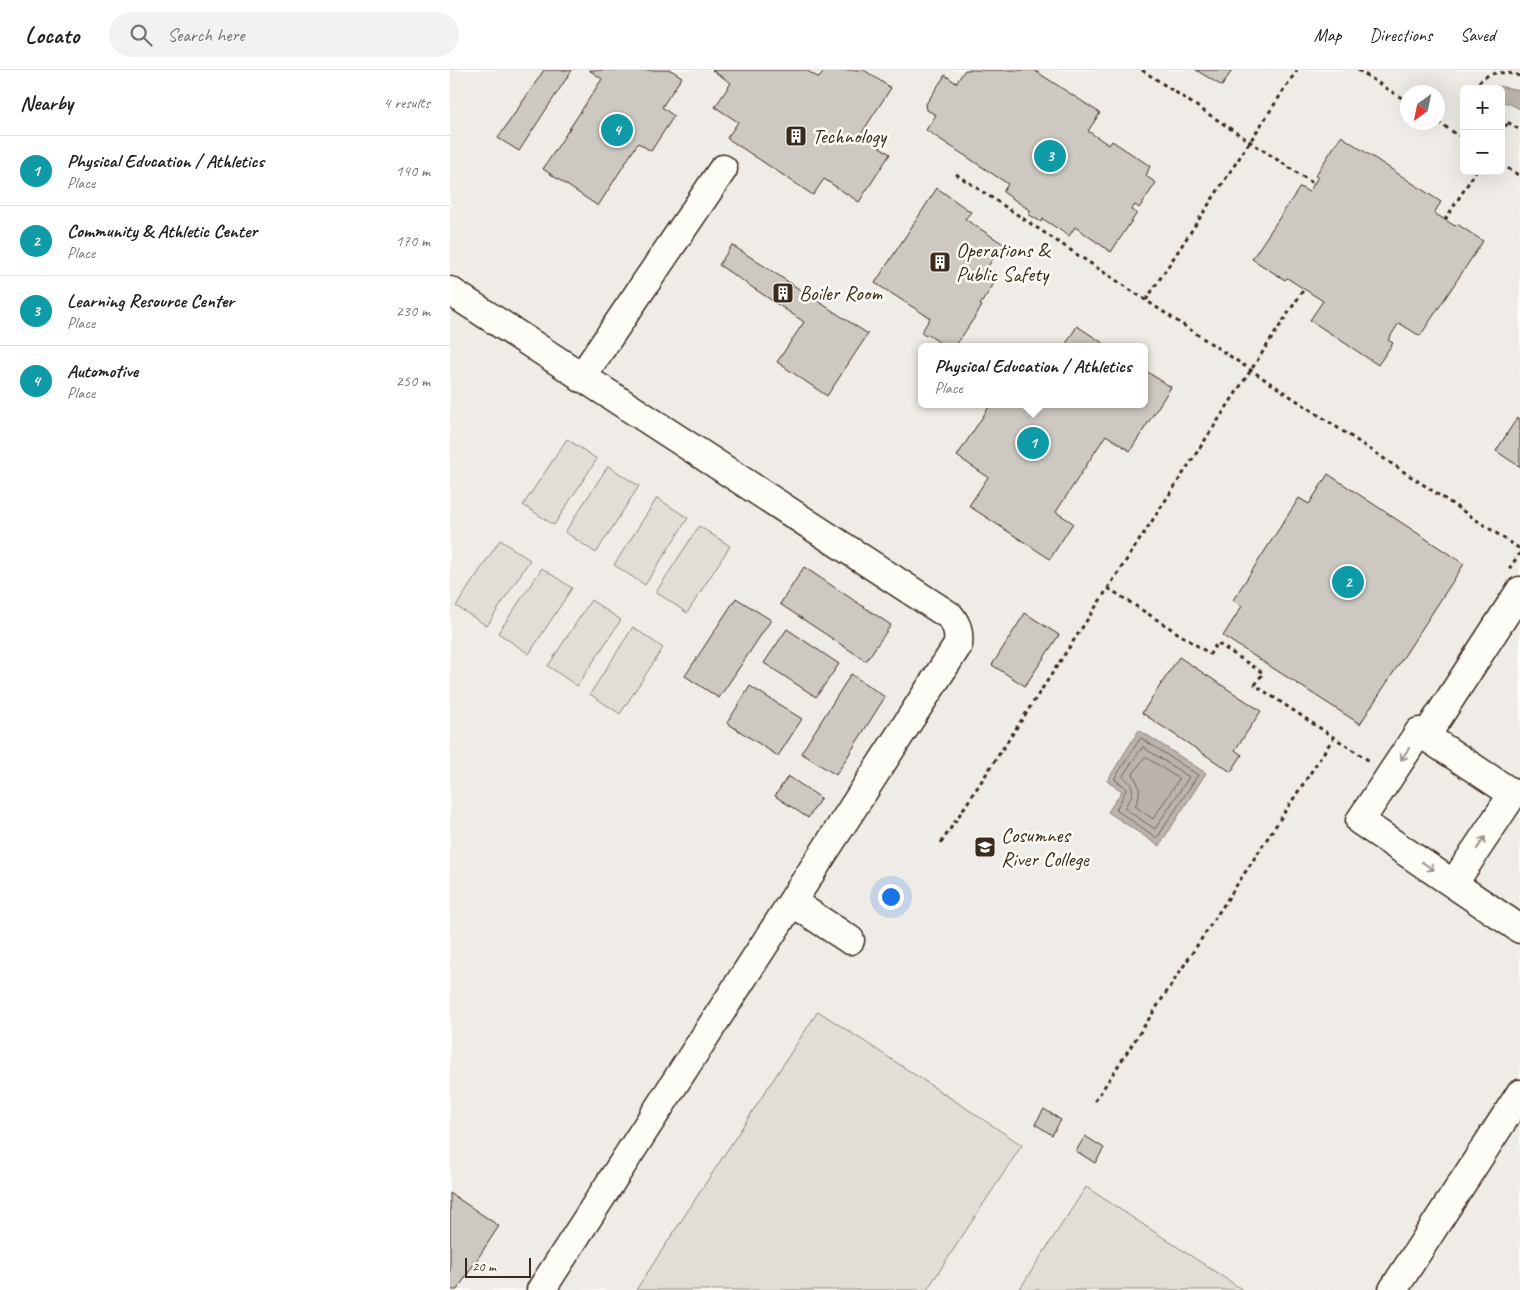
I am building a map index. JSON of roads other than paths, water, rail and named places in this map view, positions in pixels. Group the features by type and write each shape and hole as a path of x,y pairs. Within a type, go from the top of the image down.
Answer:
{"lane":[{"path":"581,378 724,169"},
{"path":"450,291 581,378 950,616 956,624 959,634 958,645 541,1290"},
{"path":"1426,736 1520,591"},
{"path":"1454,883 1513,794 1420,732 1360,821 1520,929"},
{"path":"792,902 850,940"},
{"path":"1393,1290 1520,1094"}],"water":[{"path":"1505,87 1520,90 1520,109 1505,103"},
{"path":"1139,730 1206,773 1159,846 1108,812 1122,791 1107,781"}],"place":[{"name":"Automotive","path":"617,130"},
{"name":"Technology","path":"796,136"},
{"name":"Learning Resource Center","path":"1050,156"},
{"name":"Operations & Public Safety","path":"940,262"},
{"name":"Boiler Room","path":"783,293"},
{"name":"Physical Education / Athletics","path":"1033,443"},
{"name":"Community & Athletic Center","path":"1348,582"},
{"name":"Cosumnes River College","path":"985,847"}]}
